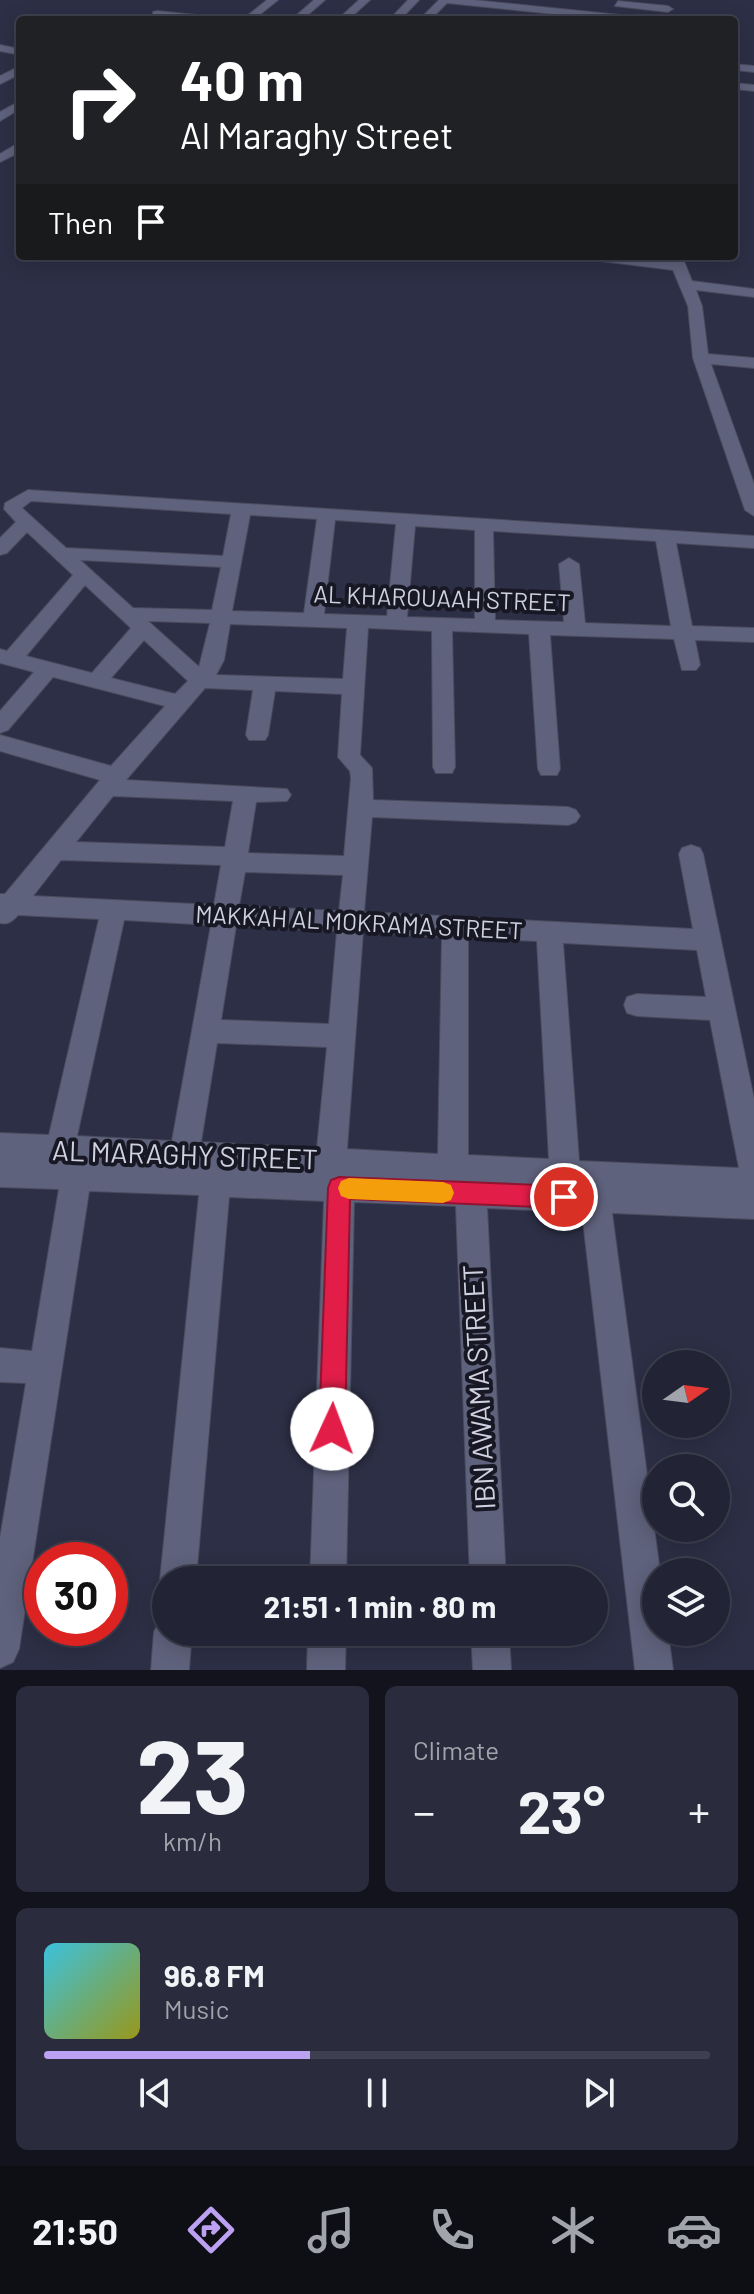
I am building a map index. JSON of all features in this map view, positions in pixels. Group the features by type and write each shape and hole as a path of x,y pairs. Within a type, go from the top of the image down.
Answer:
{"street":[{"path":"154,16 178,0"},
{"path":"252,16 273,0"},
{"path":"301,16 320,0"},
{"path":"347,16 365,0"},
{"path":"398,16 414,0"},
{"path":"428,16 444,0 601,16"},
{"path":"609,3 667,10"},
{"path":"203,16 218,6"},
{"path":"428,16 445,14"},
{"path":"677,261 695,306 701,358 754,510"},
{"path":"689,285 754,293"},
{"path":"701,358 754,363"},
{"path":"735,451 754,454"},
{"path":"353,687 201,681 26,522 13,509 14,503 28,495 754,542"},
{"path":"3,910 201,681 213,660 242,507"},
{"path":"313,621 327,513"},
{"path":"396,623 406,518"},
{"path":"0,549 26,522"},
{"path":"484,524 485,626"},
{"path":"665,536 689,665"},
{"path":"61,553 231,562"},
{"path":"569,564 575,629"},
{"path":"84,574 6,658 180,703"},
{"name":"AL KHAROUAAH STREET","path":"136,621 221,618 754,635"},
{"path":"97,681 136,621"},
{"path":"328,1566 335,1174 342,1036 363,772 349,757 358,622"},
{"path":"442,625 444,767"},
{"path":"539,628 549,769"},
{"path":"0,725 49,668"},
{"path":"257,735 265,683"},
{"path":"0,743 112,782 279,795"},
{"path":"184,1155 246,793"},
{"path":"361,808 568,816"},
{"path":"57,851 356,866"},
{"path":"691,854 754,1170"},
{"name":"MAKKAH AL MOKRAMA STREET","path":"3,910 113,911 709,940"},
{"path":"2,1625 47,1368 63,1168 113,911"},
{"name":"IBN AWAMA STREET","path":"455,927 462,1181 487,1566"},
{"path":"549,932 565,1174"},
{"path":"637,1005 724,1009"},
{"path":"205,1031 342,1036"},
{"name":"AL MARAGHY STREET","path":"0,1146 63,1168 215,1183 335,1174"},
{"name":"AL MARAGHY STREET","path":"0,1173 184,1155 335,1174 462,1181 595,1198 754,1205"},
{"name":"AL MARAGHY STREET","path":"462,1181 565,1174 754,1183"},
{"path":"179,1566 215,1183"},
{"path":"595,1198 654,1670"},
{"path":"0,1365 47,1368"},
{"path":"170,1670 172,1646"},
{"path":"326,1670 327,1646"},
{"path":"491,1646 492,1670"}],"slow traffic":[{"path":"349,1188 443,1193"}],"route":[{"path":"332,1429 339,1188 564,1197"}]}
